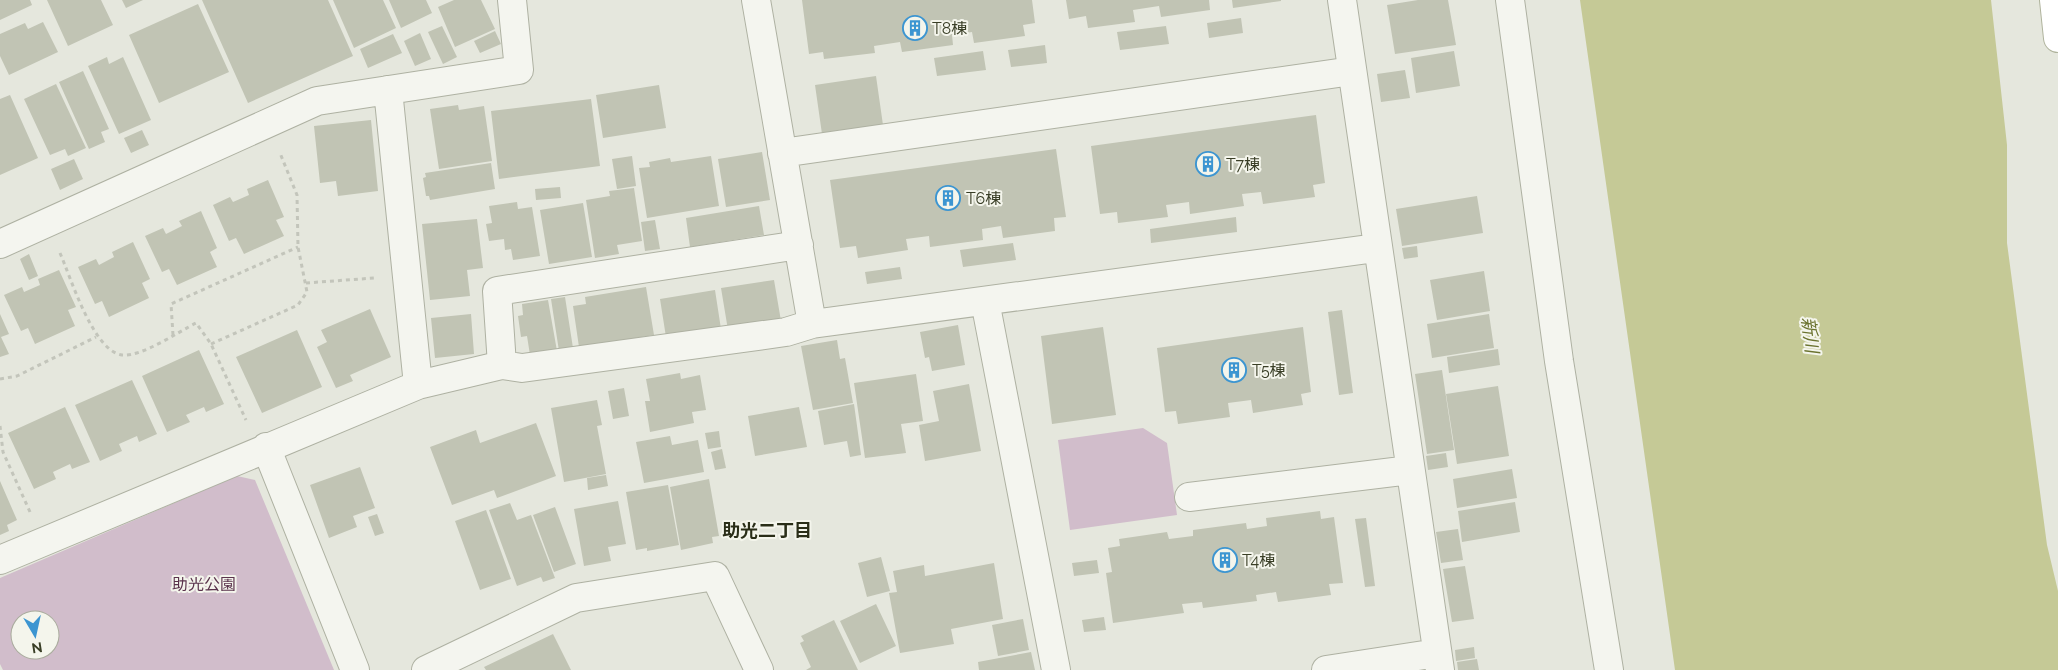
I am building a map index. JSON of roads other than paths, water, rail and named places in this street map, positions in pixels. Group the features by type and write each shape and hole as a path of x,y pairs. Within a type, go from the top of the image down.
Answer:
{"main road":[{"path":"2054,0 2058,38"}],"street":[{"path":"0,244 317,101 519,70 512,0"},
{"path":"756,0 812,324"},
{"path":"1326,670 1438,662 1376,248 1342,0"},
{"path":"1510,0 1559,361 1609,670"},
{"path":"782,153 1352,71"},
{"path":"388,90 418,385"},
{"path":"502,365 497,291 799,245"},
{"path":"0,560 262,448 418,385 502,365 522,368 786,332 812,324 1376,248"},
{"path":"985,301 1056,670"},
{"path":"262,448 355,670"},
{"path":"1189,497 1410,470"},
{"path":"426,670 576,598 715,576 759,670"}],"water":[{"name":"新川","path":"1580,0 1991,0 2007,145 2007,243 2047,545 2058,591 2058,670 1675,670"}],"place":[{"name":"T8棟","path":"915,28"},
{"name":"T7棟","path":"1208,164"},
{"name":"T6棟","path":"948,198"},
{"name":"T5棟","path":"1234,370"},
{"name":"T4棟","path":"1225,560"}],"district":[{"name":"助光二丁目","path":"767,531"}],"park label":[{"name":"助光公園","path":"204,584"}]}
